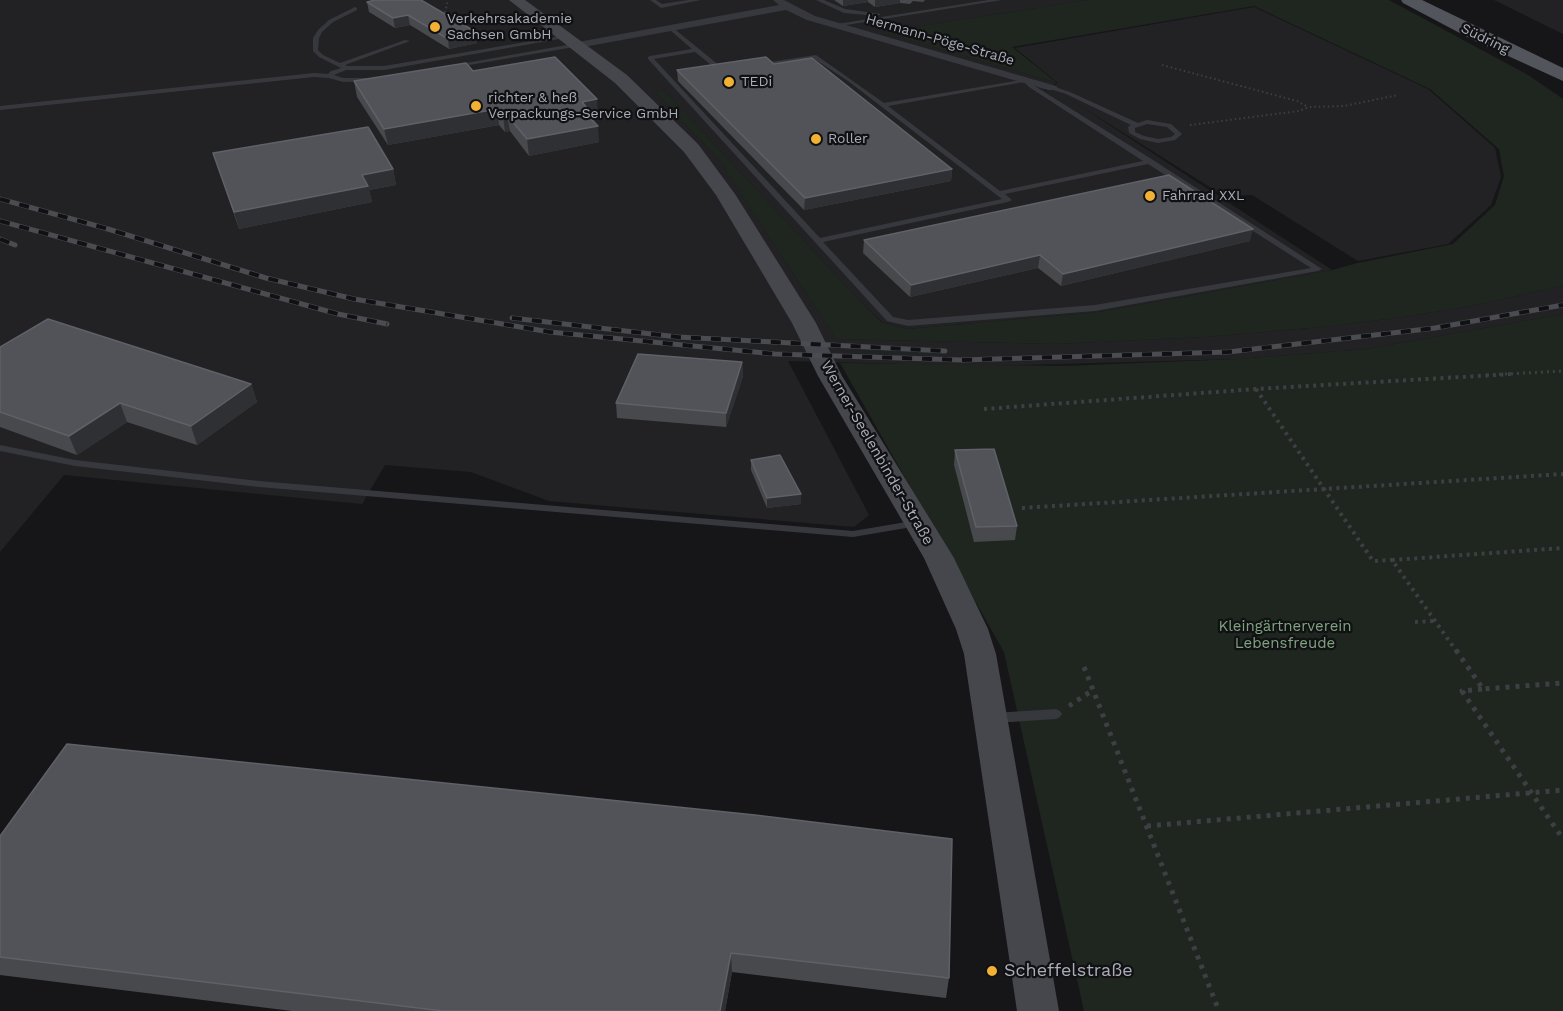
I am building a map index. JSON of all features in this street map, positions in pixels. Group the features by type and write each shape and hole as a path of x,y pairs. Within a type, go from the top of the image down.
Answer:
{"main road":[{"name":"Werner-Seelenbinder-Straße","path":"516,0 621,79 691,148 725,194 804,323 830,376 939,558 972,629 980,654 1038,1011"},
{"name":"Südring","path":"1409,0 1563,75"},
{"name":"Südring","path":"1428,0 1563,66"}],"street":[{"name":"Hermann-Pöge-Straße","path":"573,41 704,23 782,4 834,25 1025,80 1046,90"},
{"name":"Hermann-Pöge-Straße","path":"573,41 646,23 704,23"}],"lane":[{"path":"653,0 661,6 698,0"},
{"path":"819,0 844,11 906,15"},
{"path":"834,25 999,0"},
{"path":"356,9 331,21 320,31 316,38 315,50 321,56 343,66 384,68 537,43 573,41"},
{"path":"672,28 718,68 731,69"},
{"path":"330,75 343,66 407,41"},
{"path":"441,68 521,54 573,41"},
{"path":"521,54 537,43"},
{"path":"696,50 650,58 890,319 908,322 1095,308 1318,269 1046,90"},
{"path":"752,66 814,56 1008,200 818,241"},
{"path":"0,108 199,86 330,75 343,80 384,77"},
{"path":"883,105 1025,80"},
{"path":"1046,90 1068,93 1135,124 1155,122 1174,128 1178,131 1177,137 1158,141 1143,138 1132,133 1131,127 1135,124"},
{"path":"999,193 1151,161"},
{"path":"0,448 75,464 280,486 854,534 918,523"},
{"path":"990,718 1056,714"}],"path":[{"path":"444,18 448,0"},
{"path":"1162,64 1296,101 1309,107"},
{"path":"1174,128 1299,111 1309,107 1344,106 1398,95"},
{"path":"984,409 1256,388 1563,370"},
{"path":"1256,388 1373,561 1563,548"},
{"path":"1022,508 1563,474"},
{"path":"1392,560 1483,689"},
{"path":"1415,622 1435,621"},
{"path":"1084,667 1219,1011"},
{"path":"1563,683 1462,691 1563,839"},
{"path":"1056,714 1093,690"},
{"path":"1147,826 1563,790"}],"shaded area":[{"path":"0,0 1088,0 883,32 1057,83 1044,90 1046,91 1058,83 1015,48 1254,7 1428,89 1495,148 1501,177 1491,205 1448,244 1358,261 1252,195 1224,196 1071,100 1332,270 1099,312 907,329 882,322 664,90 655,92 719,160 836,339 1056,344 1205,337 1333,326 1403,317 1466,307 1563,286 1563,314 1367,349 1238,359 984,366 788,361 869,515 854,527 549,501 471,472 385,465 362,504 64,475 0,552"},
{"path":"1494,0 1563,0 1563,34"}],"green space":[{"path":"1088,0 1389,0 1528,75 1563,99 1563,286 1466,307 1403,317 1333,326 1205,337 1056,344 836,339 719,160 655,92 664,90 881,322 907,329 1099,312 1332,270 1453,244 1495,205 1504,176 1499,149 1430,89 1254,6 1012,47 1057,83 882,32"},
{"name":"Kleingärtnerverein Lebensfreude","path":"1563,314 1563,1011 1084,1011 1004,652 840,363 1065,366 1238,359 1367,349"}],"building":[{"path":"421,0 476,32 448,39 408,15 393,18 367,2"},
{"name":"richter & heß Verpackungs-Service GmbH","path":"555,57 597,99 582,102 594,116 589,117 598,126 527,139 507,115 503,116 497,109 384,129 354,81 466,63 473,71"},
{"name":"Roller","path":"766,57 774,64 812,58 952,169 805,198 677,70"},
{"path":"368,127 393,169 362,175 368,186 234,212 213,153"},
{"path":"1169,175 1253,229 1063,274 1040,255 911,285 864,240"},
{"path":"48,319 251,384 191,426 120,403 69,436 0,412 0,347"},
{"path":"638,354 742,362 726,413 616,403"},
{"path":"994,449 1017,526 976,527 955,450"},
{"path":"780,455 801,494 767,498 751,460"},
{"path":"67,744 755,815 952,839 949,978 731,953 720,1011 443,1011 0,957 0,836"}],"railway":[{"path":"0,199 108,229 266,278 354,299 550,332 775,354 962,360 1228,352 1435,328 1563,305"},
{"path":"0,221 338,314 387,324"},
{"path":"0,239 15,245"},
{"path":"512,318 678,337 945,351"}],"place":[{"name":"Verkehrsakademie Sachsen GmbH","path":"435,27"},
{"name":"TEDi","path":"729,82"},
{"name":"richter & heß Verpackungs-Service GmbH","path":"476,106"},
{"name":"Roller","path":"816,139"},
{"name":"Fahrrad XXL","path":"1150,196"},
{"name":"Scheffelstraße","path":"992,971"}]}
